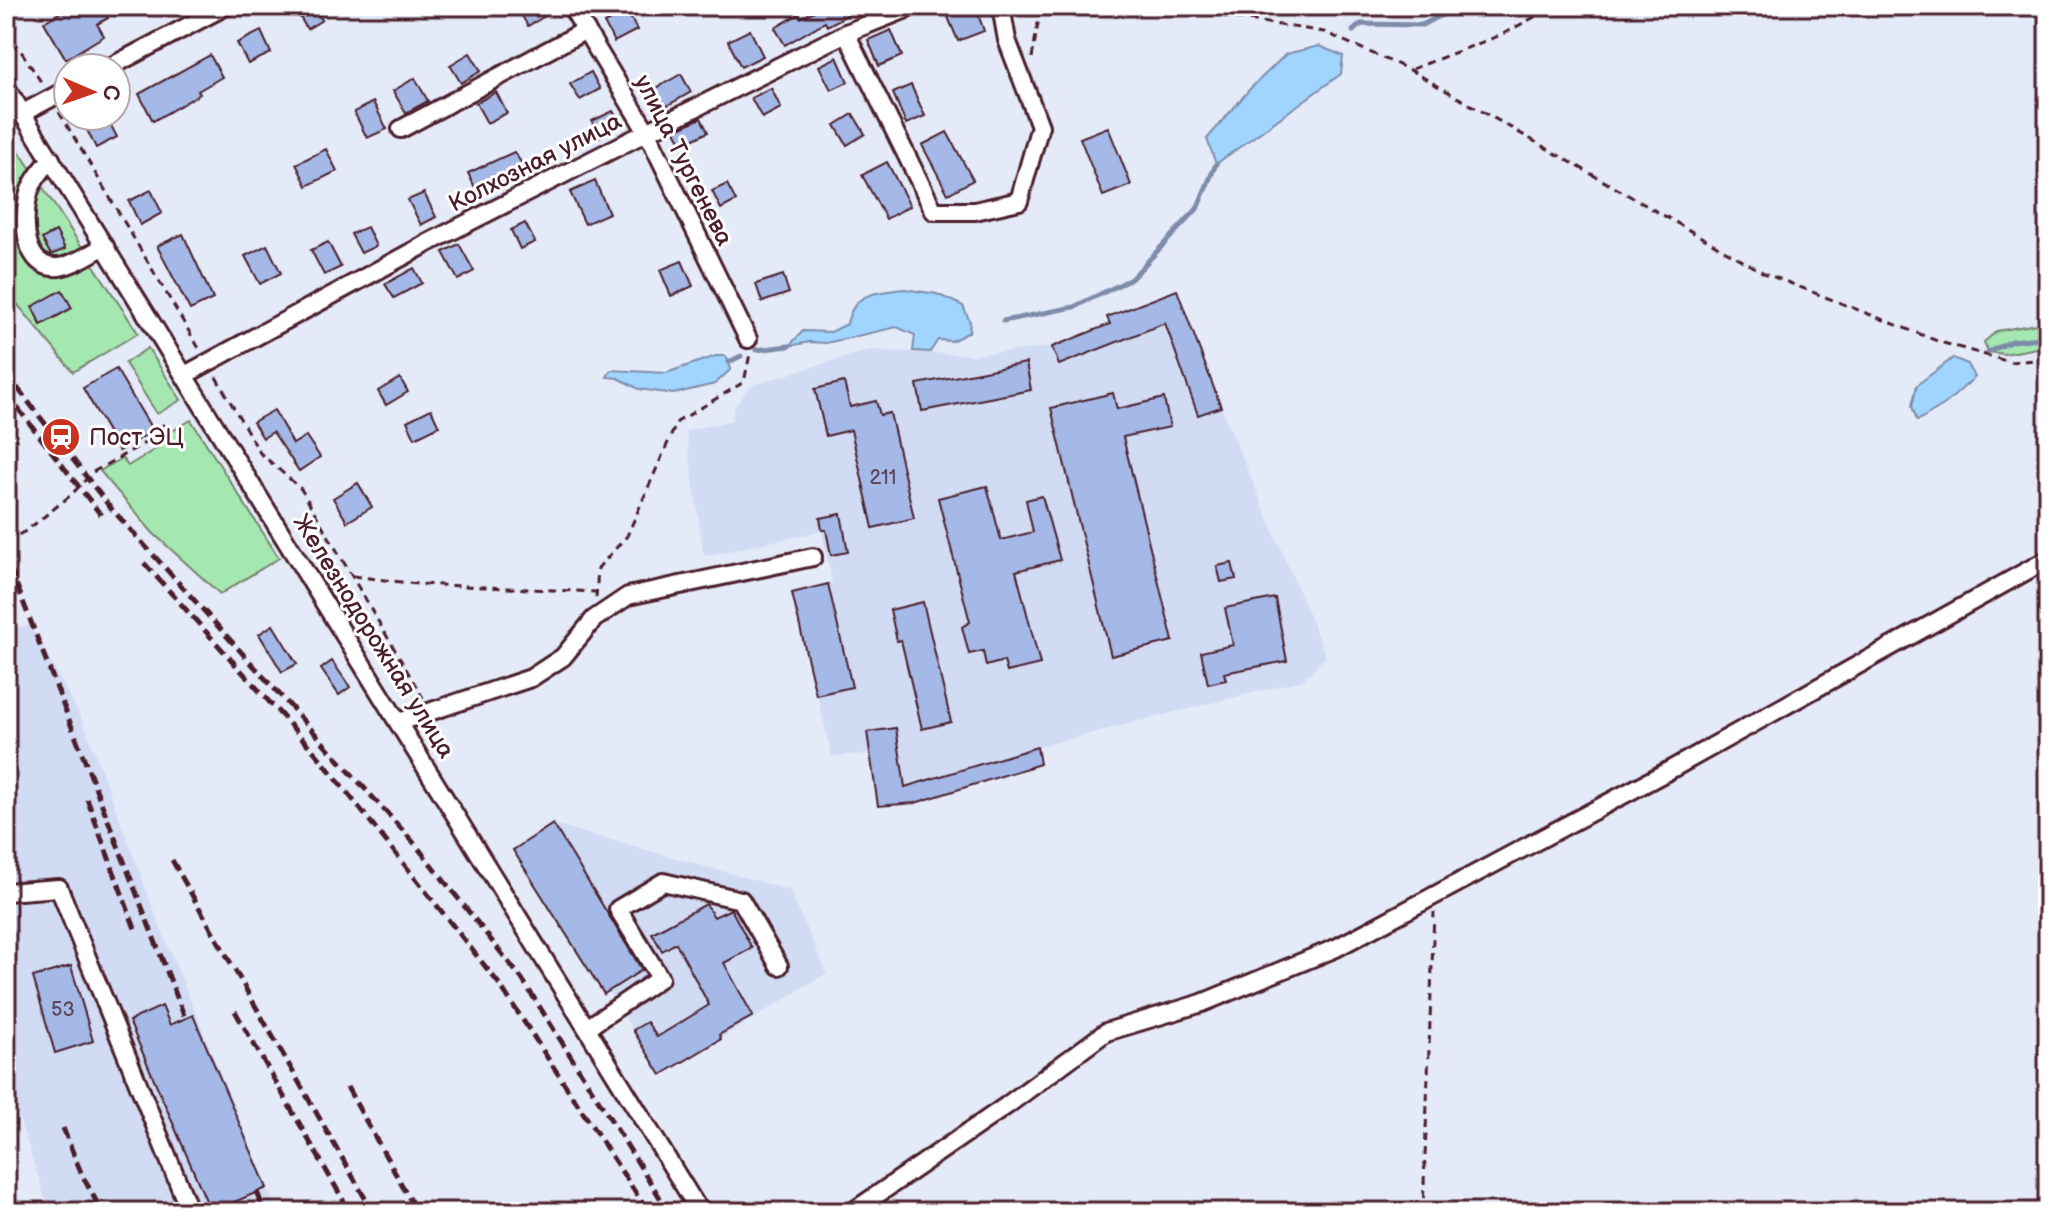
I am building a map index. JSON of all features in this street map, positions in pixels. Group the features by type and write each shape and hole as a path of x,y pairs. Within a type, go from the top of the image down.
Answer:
{"street":[{"path":"132,55 226,6"},
{"name":"улица Тургенева","path":"571,6 647,132 748,339"},
{"name":"Колхозная улица","path":"185,375 428,243 647,132 846,33 914,6"},
{"path":"846,33 934,211 975,211 1019,201 1040,126 1007,40 1001,6"},
{"path":"401,129 586,30"},
{"name":"Железнодорожная улица","path":"6,87 700,1212"},
{"path":"23,113 51,98"},
{"path":"51,159 37,175 28,195 26,233 30,251 40,263 57,267 105,246"},
{"path":"399,722 531,678 563,657 594,619 628,596 813,557"},
{"path":"852,1212 1006,1106 1106,1032 1202,1003 1336,948 1668,771 2048,559"},
{"path":"587,1028 660,978 618,909 663,882 741,900 779,966"},
{"path":"6,892 59,888 190,1212"}],"path":[{"path":"1031,62 1041,6"},
{"path":"1181,6 1186,10 1324,32 1410,70 1764,273 1940,342 2010,362 2048,359"},
{"path":"1410,70 1501,35 1555,6"},
{"path":"6,28 51,98 260,453 301,489 431,711"},
{"path":"594,619 598,568 627,536 677,422 744,382 751,359 748,339"},
{"path":"6,541 26,531 71,495 93,472 152,439 164,424"},
{"path":"352,576 417,584 596,592"},
{"path":"1423,1212 1435,895"}],"shaded area":[{"path":"1177,290 1221,407 1326,656 1303,680 1037,747 1040,764 915,803 878,806 870,754 832,756 792,593 832,583 822,531 704,556 686,431 732,420 734,407 752,385 869,350 972,355 1052,347 1109,324 1107,317"},
{"path":"31,626 82,719 158,921 277,1212 51,1212 48,1206 6,1079 6,868 16,868 6,786 6,629"},
{"path":"553,824 789,890 827,973 661,1075 609,992 604,994 513,850"}],"green space":[{"path":"6,131 138,333 73,372 14,300 6,304"},
{"path":"2048,322 2048,346 2004,354 1988,352 1984,342 1997,331"},
{"path":"148,348 181,400 157,414 125,363"},
{"path":"191,420 279,558 220,594 153,533 100,471 122,458 128,466 165,443 162,437"}],"water":[{"path":"1319,46 1343,56 1341,74 1216,164 1207,139 1249,90 1286,54"},
{"path":"904,289 937,294 963,306 970,322 969,332 952,341 938,340 930,352 913,351 915,335 897,327 826,343 789,346 803,331 831,332 847,324 850,313 861,299"},
{"path":"716,356 726,356 731,369 715,384 673,394 639,389 618,378 607,377 611,370 666,373"},
{"path":"1953,358 1968,364 1975,377 1945,404 1917,421 1912,406 1917,385"}],"building":[{"path":"71,6 79,6 83,13 101,6 108,18 97,24 104,36 78,52 62,52 44,22"},
{"path":"313,6 322,20 307,29 297,12"},
{"path":"516,6 542,6 547,15 528,26"},
{"path":"824,6 864,6 827,26 825,22 785,45 775,28 799,14 801,18"},
{"path":"975,6 984,31 958,41 948,17"},
{"path":"627,11 637,30 614,42 604,23"},
{"path":"750,30 763,56 741,67 728,41"},
{"path":"891,30 902,56 879,66 868,40"},
{"path":"261,31 271,53 248,64 237,43"},
{"path":"470,53 481,71 461,83 450,65"},
{"path":"210,55 222,77 198,91 200,94 153,121 139,94"},
{"path":"837,57 848,82 831,90 819,66"},
{"path":"591,72 600,89 580,100 570,84"},
{"path":"681,74 691,92 663,108 653,90"},
{"path":"415,78 428,101 406,113 393,91"},
{"path":"911,85 925,116 906,124 893,93"},
{"path":"771,88 781,108 762,118 751,98"},
{"path":"496,92 507,113 487,123 476,103"},
{"path":"373,102 387,129 367,138 354,112"},
{"path":"613,111 621,126 600,137 592,121"},
{"path":"853,114 865,134 847,145 835,125"},
{"path":"701,118 708,132 682,145 675,130"},
{"path":"1108,127 1131,185 1103,196 1080,138"},
{"path":"88,132 114,132 117,137 96,148"},
{"path":"947,132 973,180 948,194 922,145"},
{"path":"326,149 337,171 307,186 296,164"},
{"path":"514,152 527,171 478,194 468,173"},
{"path":"887,162 910,206 886,219 862,175"},
{"path":"595,181 609,213 585,224 570,192"},
{"path":"727,184 736,201 721,209 712,191"},
{"path":"151,190 162,213 140,225 129,201"},
{"path":"424,193 436,217 421,225 408,200"},
{"path":"525,223 535,242 520,249 511,230"},
{"path":"367,227 376,246 361,253 351,234"},
{"path":"56,231 65,249 51,255 42,239"},
{"path":"183,234 213,299 190,310 157,246"},
{"path":"328,242 341,267 324,275 311,250"},
{"path":"459,244 474,271 458,280 443,252"},
{"path":"267,245 281,273 260,284 245,256"},
{"path":"682,261 693,286 671,296 660,270"},
{"path":"414,268 422,283 394,298 385,284"},
{"path":"783,275 789,293 762,302 756,284"},
{"path":"62,290 72,308 41,325 32,307"},
{"path":"1177,290 1221,407 1198,415 1165,323 1059,365 1052,347 1110,324 1107,317"},
{"path":"1026,363 1031,390 922,411 917,384"},
{"path":"116,369 153,431 119,451 83,388"},
{"path":"400,378 408,392 386,405 378,391"},
{"path":"844,382 850,407 876,401 880,415 890,413 914,518 873,528 851,430 826,436 815,389"},
{"path":"1113,393 1117,409 1164,398 1170,427 1123,437 1173,641 1111,656 1051,408"},
{"path":"431,409 439,426 415,438 407,421"},
{"path":"274,410 293,444 306,436 320,457 299,471 273,432 263,438 253,422"},
{"path":"358,483 372,507 347,522 333,498"},
{"path":"987,486 1001,540 1033,532 1026,500 1042,496 1060,560 1016,571 1040,664 1007,672 1004,661 986,666 983,651 969,654 962,627 970,622 938,498"},
{"path":"841,514 848,552 831,555 820,518"},
{"path":"1232,563 1236,579 1221,582 1217,566"},
{"path":"828,584 852,687 816,695 792,593"},
{"path":"1275,598 1287,661 1224,673 1226,680 1208,684 1201,652 1233,645 1225,608"},
{"path":"923,602 951,722 922,729 901,640 897,641 890,610"},
{"path":"273,625 297,664 282,672 259,634"},
{"path":"332,661 350,687 339,695 321,669"},
{"path":"896,728 905,787 1037,747 1040,764 915,803 878,806 867,732"},
{"path":"553,824 642,970 604,994 513,850"},
{"path":"706,904 714,917 731,909 752,948 724,963 753,1016 661,1075 633,1030 647,1022 657,1037 709,1005 676,943 662,951 652,933"},
{"path":"71,966 93,1041 55,1053 33,977"},
{"path":"162,1006 170,1025 193,1015 267,1188 211,1212 129,1021"}],"waterway":[{"path":"1353,31 1361,24 1422,25 1460,6"},
{"path":"1003,321 1074,307 1131,279 1197,209 1216,164"},
{"path":"1988,352 2012,341 2048,337"},
{"path":"756,350 789,346"},
{"path":"729,362 741,356"}],"railway":[{"path":"6,373 109,506 415,844 522,979 669,1212"},
{"path":"6,393 101,515"},
{"path":"144,563 319,757 500,985 648,1212"},
{"path":"10,568 185,1018"},
{"path":"87,799 137,934"},
{"path":"172,860 373,1212"},
{"path":"235,1011 350,1212"},
{"path":"347,1087 417,1212"},
{"path":"63,1128 82,1175 102,1212"},
{"path":"257,1192 265,1212"},
{"path":"115,1205 119,1212"}],"place":[{"name":"Пост ЭЦ","path":"61,437"}]}
